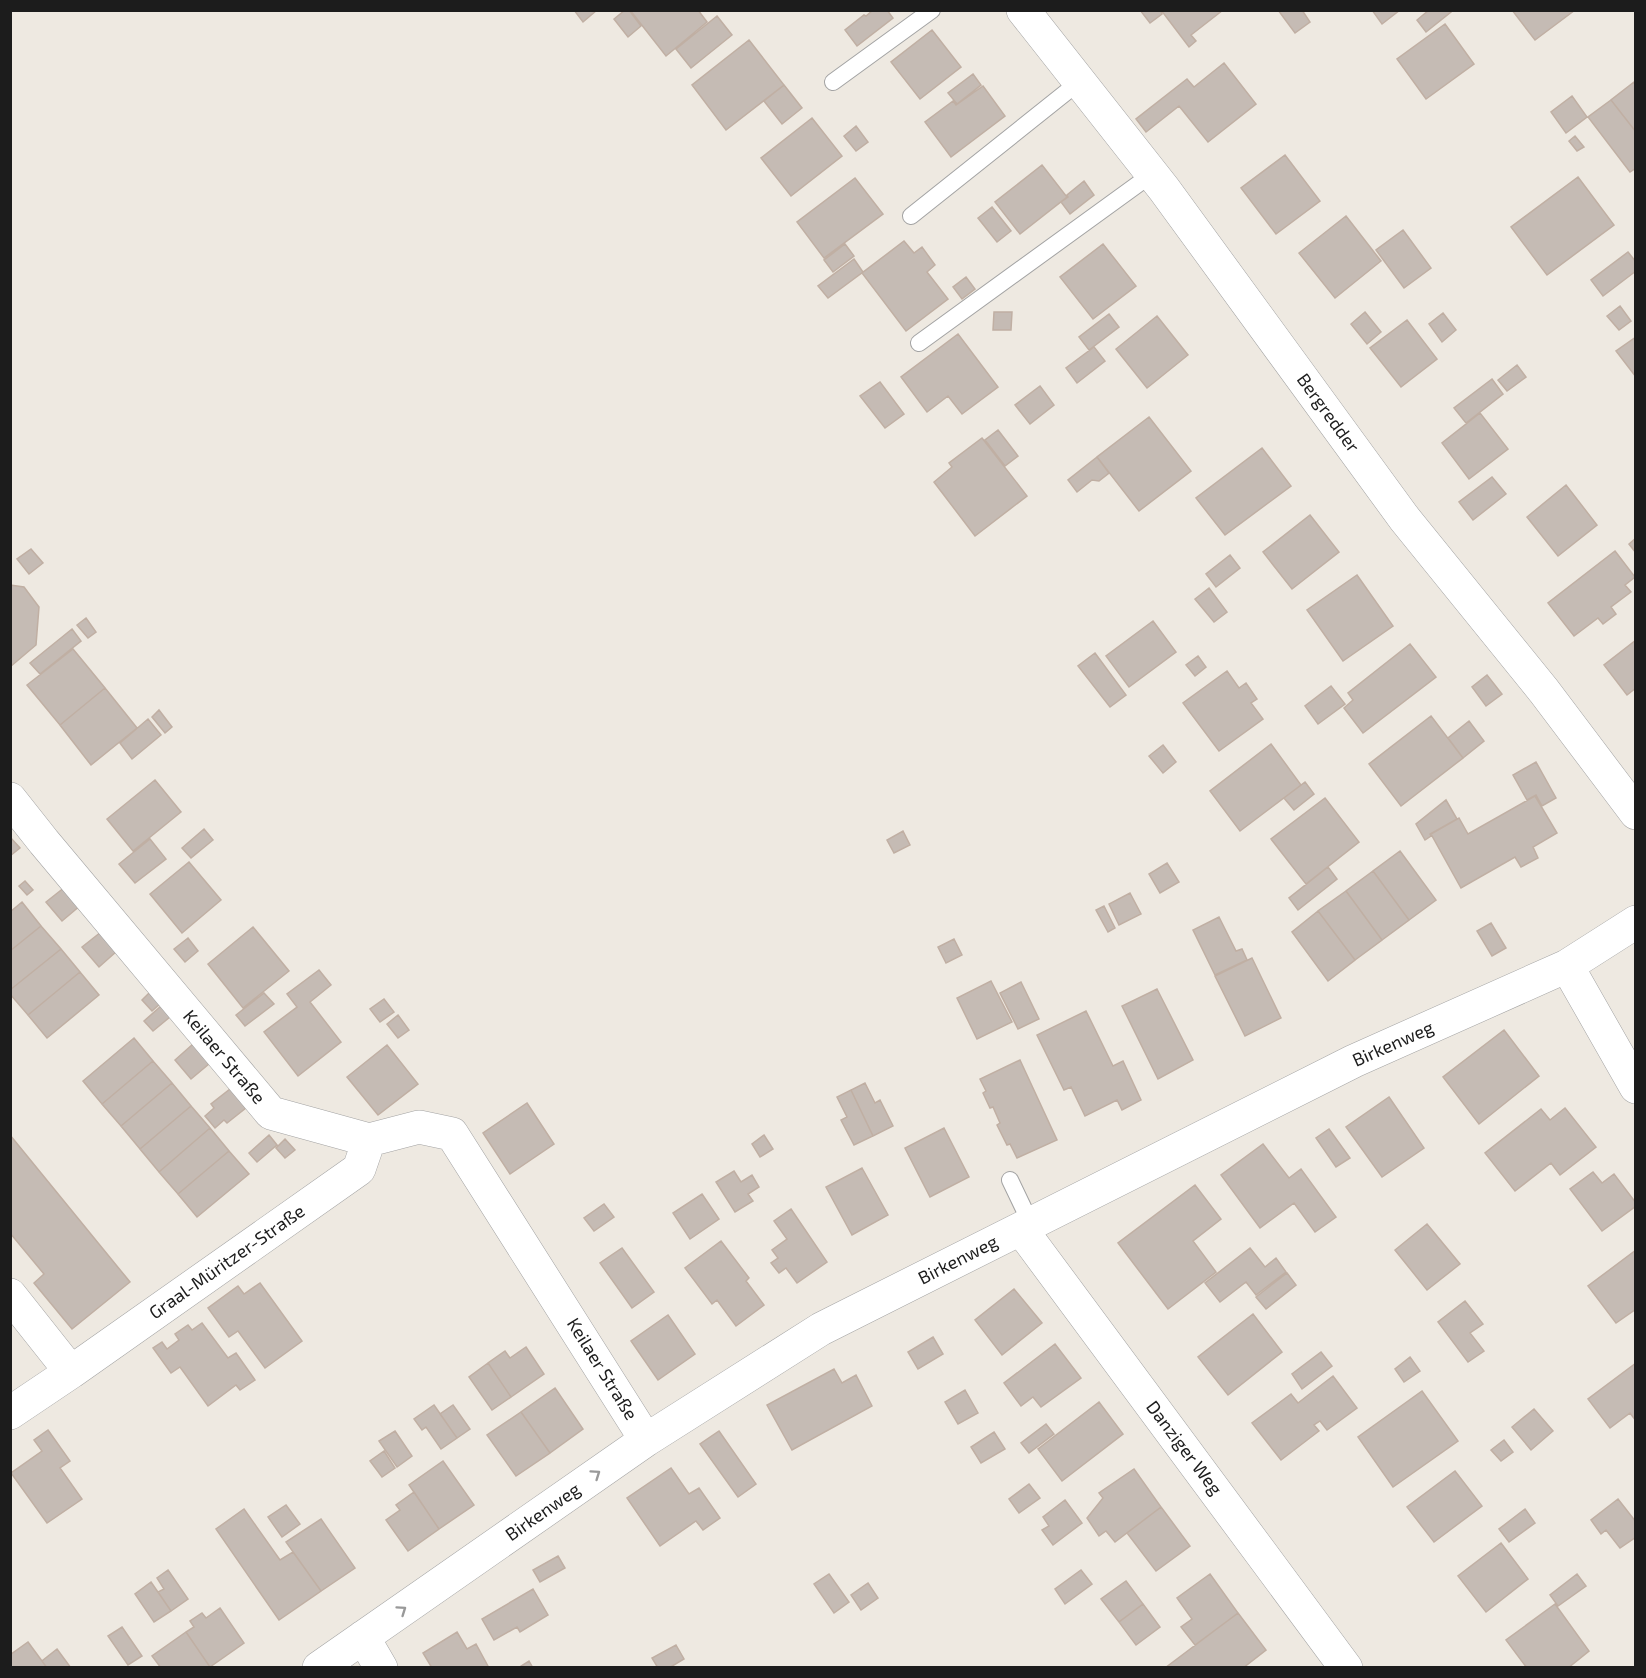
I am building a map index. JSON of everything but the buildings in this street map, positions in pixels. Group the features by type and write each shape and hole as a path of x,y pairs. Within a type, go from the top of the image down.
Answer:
{"street":[{"name":"Bergredder","path":"1023,10 1152,174 1404,518 1544,691 1635,813"},
{"name":"Keilaer Straße","path":"10,799 271,1113 369,1140 419,1127 452,1134 515,1230 646,1440"},
{"name":"Birkenweg","path":"319,1668 646,1440 821,1329 1354,1061 1567,966 1635,922"},
{"path":"1567,966 1635,1087"},
{"name":"Graal-Müritzer-Straße","path":"11,1412 359,1169 369,1140"},
{"name":"Danziger Weg","path":"1026,1226 1346,1668"},
{"path":"10,1295 71,1372"},
{"path":"363,1637 381,1668"}],"lane":[{"path":"833,82 932,10"},
{"path":"911,216 1079,82"},
{"path":"919,343 1152,174"},
{"path":"1010,1180 1026,1226"}]}
